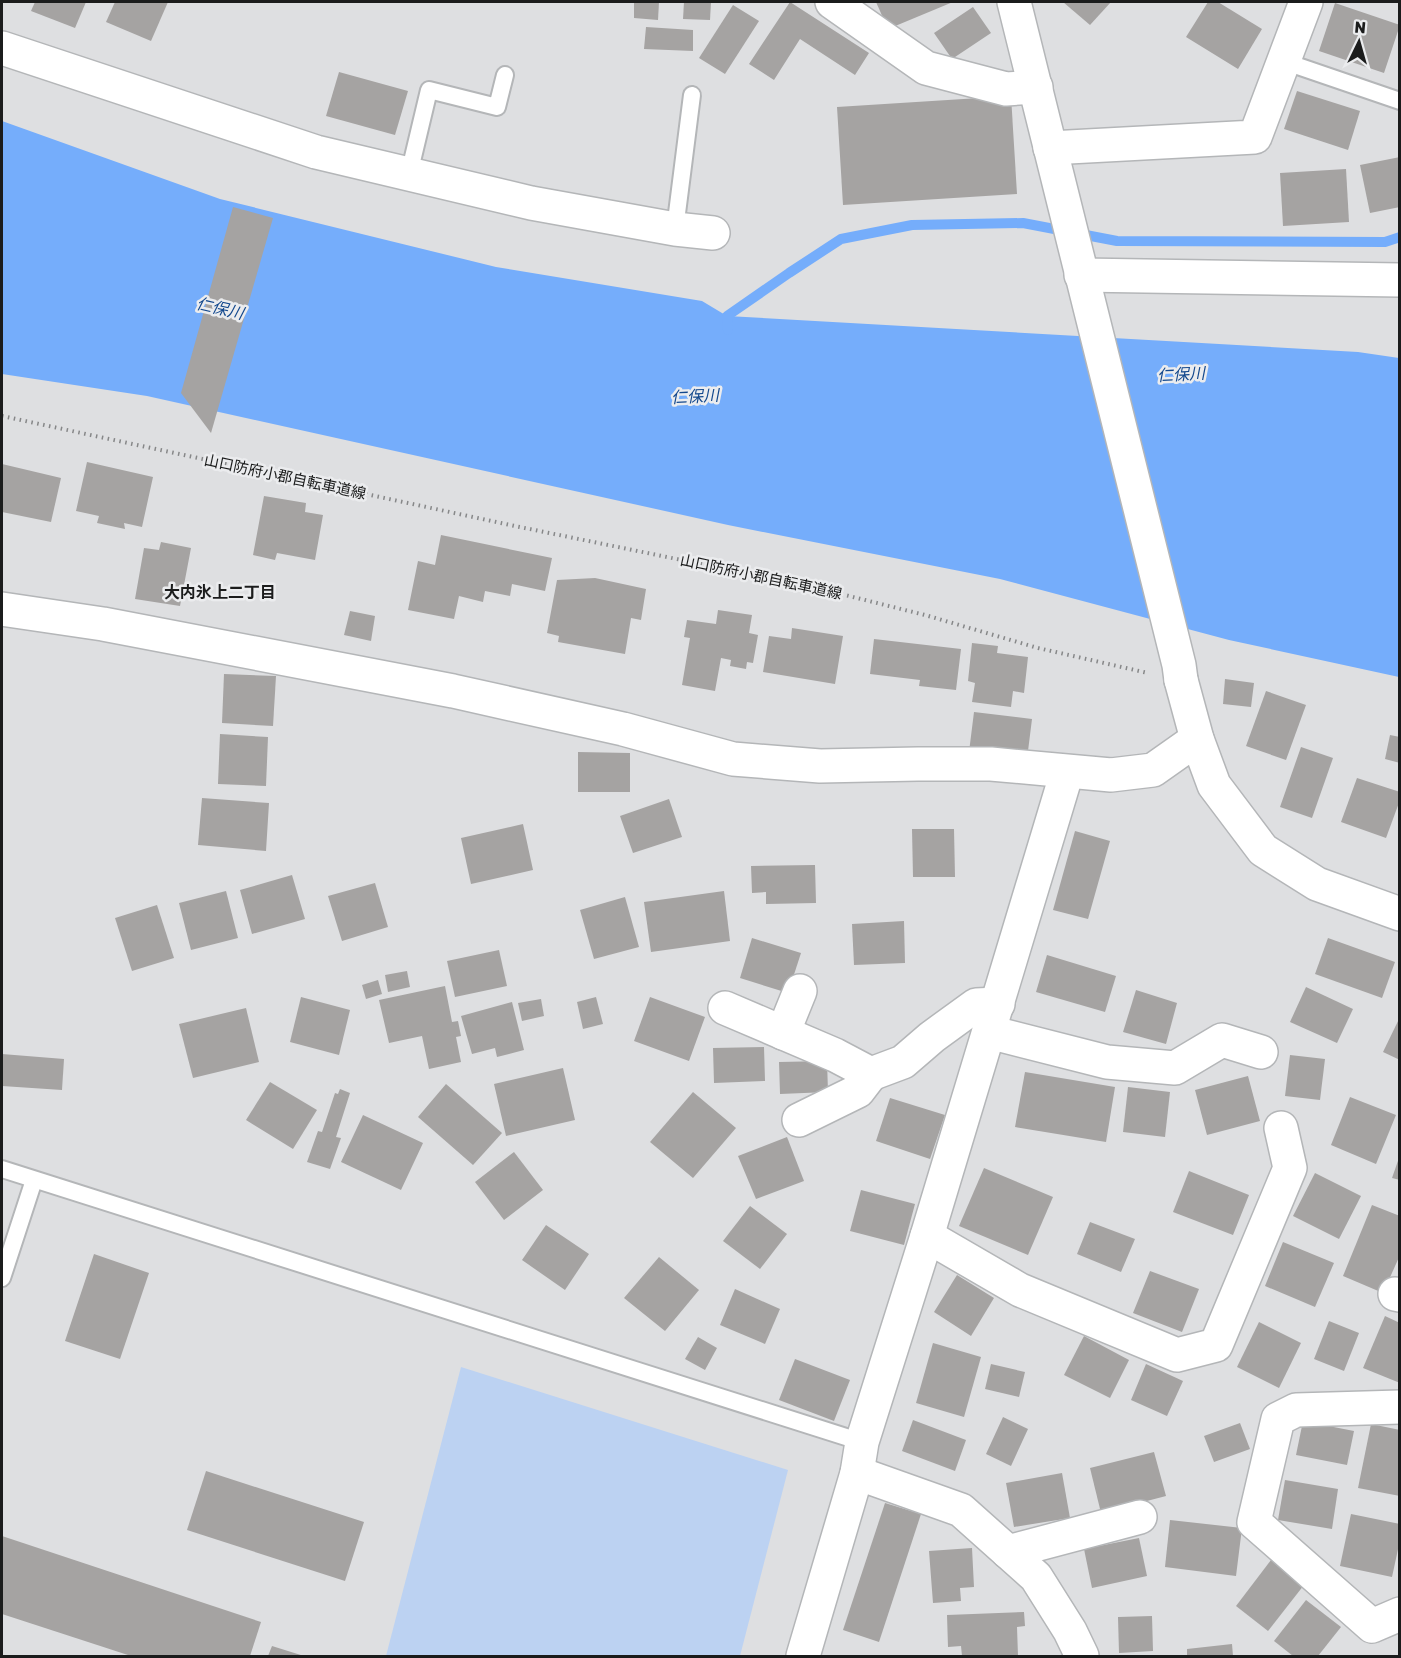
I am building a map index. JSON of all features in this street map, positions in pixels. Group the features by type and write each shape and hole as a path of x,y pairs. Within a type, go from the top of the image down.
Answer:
{"street":[{"path":"832,2 926,68 1006,89 1036,87"},
{"path":"1014,2 1180,673 1197,739 1214,785 1263,850 1317,884 1400,914"},
{"path":"1050,147 1255,137 1306,2"},
{"path":"2,48 316,152 531,203 675,229 713,232"},
{"path":"1081,275 1400,280"},
{"path":"2,609 103,624 453,691 623,729 733,759 820,766 991,764 1111,775 1153,771 1197,739"},
{"path":"803,1656 859,1457 1067,772"},
{"path":"783,1033 800,991"},
{"path":"799,1120 858,1091 871,1074 903,1062 976,1005 993,1018 1107,1062 1175,1068 1222,1040 1261,1052"},
{"path":"725,1008 835,1055 871,1074"},
{"path":"927,1236 1020,1290 1177,1355 1216,1345 1290,1168 1281,1128"},
{"path":"1400,1407 1296,1410 1278,1419 1254,1522 1372,1626 1400,1614"},
{"path":"859,1457 961,1510 1036,1577 1070,1631 1082,1656"},
{"path":"1008,1552 1140,1517"}],"lane":[{"path":"1284,61 1400,101"},
{"path":"409,174 429,90 497,107 505,75"},
{"path":"675,229 692,95"},
{"path":"2,1169 859,1457"},
{"path":"2,1278 33,1180"}],"path":[{"name":"山口防府小郡自転車道線","path":"2,416 504,524 808,586 925,615 1038,648 1180,673"}],"shaded area":[{"path":"461,1367 788,1470 740,1656 386,1656"}],"water":[{"name":"仁保川","path":"2,121 220,199 496,267 702,301 727,316 1358,352 1399,358 1399,677 1229,640 1000,579 728,525 147,396 2,374"}],"building":[{"path":"35,2 86,2 75,28 31,11"},
{"path":"115,2 168,2 151,41 106,22"},
{"path":"634,2 659,2 658,20 634,18"},
{"path":"684,2 711,2 710,20 683,19"},
{"path":"790,2 869,53 855,75 800,39 774,80 749,64"},
{"path":"876,2 953,2 888,29"},
{"path":"1063,2 1111,2 1090,25"},
{"path":"1208,2 1218,2 1262,29 1238,69 1186,37"},
{"path":"1335,3 1400,25 1384,73 1319,51"},
{"path":"733,5 759,21 725,74 699,58"},
{"path":"973,7 991,33 952,59 934,33"},
{"path":"646,27 693,30 693,51 644,49"},
{"path":"339,72 408,91 395,135 326,116"},
{"path":"1297,91 1360,111 1348,150 1284,129"},
{"path":"1011,96 1017,194 843,205 837,107"},
{"path":"1400,157 1400,207 1370,213 1360,165"},
{"path":"1346,169 1349,222 1283,226 1280,173"},
{"path":"233,207 273,218 211,433 181,393"},
{"path":"87,462 153,477 142,527 124,523 125,529 97,523 99,516 76,511"},
{"path":"2,464 61,478 51,522 2,512"},
{"path":"264,496 306,503 305,512 323,515 315,560 277,553 275,560 253,555"},
{"path":"441,535 552,558 545,591 512,584 510,596 485,591 483,602 459,596 454,619 408,610 418,561 435,565"},
{"path":"161,542 191,548 180,606 135,599 144,548 159,550"},
{"path":"595,578 646,589 641,620 631,618 625,654 558,642 559,636 547,633 557,580"},
{"path":"718,610 752,615 749,633 758,635 753,663 747,662 746,669 730,666 731,660 721,658 715,691 682,685 690,638 684,637 687,620 716,624"},
{"path":"350,611 375,616 371,641 344,635"},
{"path":"792,628 843,636 835,684 763,672 769,636 791,639"},
{"path":"874,639 961,649 956,690 919,686 920,680 870,674"},
{"path":"972,643 998,646 997,653 1028,657 1024,693 1013,691 1011,707 972,702 975,683 968,681"},
{"path":"224,674 276,676 273,726 222,723"},
{"path":"1225,679 1254,683 1251,707 1223,704"},
{"path":"1266,691 1306,705 1286,760 1246,746"},
{"path":"974,712 1032,719 1027,759 969,752"},
{"path":"220,734 268,737 266,786 218,784"},
{"path":"1390,735 1400,737 1400,763 1385,759"},
{"path":"1301,747 1333,758 1312,818 1280,807"},
{"path":"578,752 630,753 630,792 578,792"},
{"path":"1357,778 1400,792 1400,800 1386,838 1341,822"},
{"path":"202,798 269,803 266,851 198,845"},
{"path":"669,799 682,837 633,853 620,816"},
{"path":"523,824 533,870 471,884 461,838"},
{"path":"912,829 954,829 955,877 913,877"},
{"path":"1075,831 1110,841 1088,919 1053,910"},
{"path":"815,865 816,903 766,904 766,892 752,893 751,866"},
{"path":"292,875 305,919 252,934 240,890"},
{"path":"375,883 388,927 342,941 328,896"},
{"path":"226,891 238,938 191,950 179,903"},
{"path":"724,891 730,941 651,952 644,902"},
{"path":"625,897 639,947 594,959 580,910"},
{"path":"157,905 174,958 132,971 115,918"},
{"path":"904,921 905,963 854,965 852,924"},
{"path":"752,938 801,953 788,993 740,978"},
{"path":"1328,938 1395,962 1382,998 1315,974"},
{"path":"499,950 507,986 455,997 447,961"},
{"path":"1047,955 1116,976 1105,1012 1036,992"},
{"path":"407,971 410,987 388,992 385,975"},
{"path":"378,980 382,994 366,999 362,985"},
{"path":"445,986 452,1022 458,1021 461,1036 456,1037 461,1062 429,1069 422,1036 389,1043 379,1000"},
{"path":"1306,987 1353,1009 1337,1043 1290,1022"},
{"path":"1136,990 1177,1003 1166,1044 1123,1032"},
{"path":"301,997 350,1010 339,1055 290,1042"},
{"path":"596,997 603,1024 583,1029 577,1002"},
{"path":"650,997 705,1017 689,1061 634,1041"},
{"path":"541,999 544,1016 522,1021 518,1003"},
{"path":"512,1002 524,1050 497,1057 495,1048 472,1054 461,1016"},
{"path":"246,1008 259,1062 193,1078 179,1024"},
{"path":"1400,1017 1400,1060 1383,1052"},
{"path":"764,1047 765,1081 714,1083 713,1048"},
{"path":"2,1054 64,1059 62,1090 2,1086"},
{"path":"1290,1055 1325,1059 1320,1100 1285,1096"},
{"path":"827,1061 828,1092 780,1094 779,1062"},
{"path":"563,1068 575,1120 506,1136 494,1084"},
{"path":"1025,1072 1115,1087 1106,1142 1015,1127"},
{"path":"1248,1076 1260,1121 1207,1135 1195,1090"},
{"path":"270,1082 317,1110 293,1149 246,1120"},
{"path":"446,1084 502,1133 473,1165 418,1117"},
{"path":"1128,1087 1170,1092 1165,1137 1123,1132"},
{"path":"340,1089 350,1093 336,1137 341,1138 330,1169 307,1162 318,1131 322,1132 335,1093 338,1094"},
{"path":"693,1092 736,1128 693,1178 650,1142"},
{"path":"1350,1097 1396,1115 1376,1164 1331,1145"},
{"path":"890,1098 945,1115 930,1159 876,1141"},
{"path":"363,1115 423,1143 401,1190 341,1162"},
{"path":"787,1137 804,1181 756,1199 738,1156"},
{"path":"514,1152 543,1190 504,1220 475,1182"},
{"path":"1400,1155 1400,1180 1392,1178"},
{"path":"984,1168 1053,1197 1028,1255 959,1226"},
{"path":"1189,1171 1249,1195 1233,1235 1173,1212"},
{"path":"1315,1173 1361,1196 1339,1239 1293,1216"},
{"path":"861,1190 915,1204 904,1245 850,1231"},
{"path":"1372,1205 1400,1216 1400,1255 1383,1293 1343,1276"},
{"path":"750,1206 787,1234 760,1269 723,1241"},
{"path":"1090,1222 1135,1239 1121,1272 1077,1254"},
{"path":"546,1225 589,1254 565,1290 522,1260"},
{"path":"1283,1242 1334,1263 1315,1307 1265,1286"},
{"path":"94,1254 149,1273 120,1359 65,1341"},
{"path":"659,1257 699,1290 665,1331 624,1298"},
{"path":"1150,1271 1199,1289 1182,1332 1133,1313"},
{"path":"957,1275 994,1298 971,1336 934,1312"},
{"path":"735,1289 780,1309 765,1344 720,1325"},
{"path":"1385,1316 1400,1323 1400,1383 1363,1368"},
{"path":"1329,1321 1359,1333 1344,1371 1314,1359"},
{"path":"1259,1322 1301,1343 1279,1388 1237,1367"},
{"path":"1084,1336 1129,1360 1110,1398 1064,1375"},
{"path":"698,1337 717,1348 705,1370 685,1359"},
{"path":"933,1343 981,1357 964,1417 916,1403"},
{"path":"795,1359 850,1380 834,1421 779,1400"},
{"path":"991,1364 1025,1372 1019,1397 985,1389"},
{"path":"1146,1364 1183,1381 1167,1416 1131,1400"},
{"path":"1003,1417 1028,1429 1011,1466 986,1454"},
{"path":"913,1420 966,1440 955,1471 902,1451"},
{"path":"1303,1421 1354,1431 1347,1465 1296,1455"},
{"path":"1240,1423 1250,1449 1214,1462 1204,1436"},
{"path":"1371,1424 1400,1430 1400,1496 1358,1488"},
{"path":"1154,1452 1166,1496 1101,1513 1090,1468"},
{"path":"206,1471 364,1522 345,1581 187,1530"},
{"path":"1062,1473 1070,1518 1014,1527 1006,1483"},
{"path":"1285,1480 1338,1489 1332,1529 1278,1520"},
{"path":"885,1503 921,1514 879,1642 843,1630"},
{"path":"1351,1514 1400,1524 1400,1540 1392,1577 1340,1566"},
{"path":"1170,1520 1242,1528 1236,1576 1165,1567"},
{"path":"2,1536 261,1622 250,1656 131,1656 2,1614"},
{"path":"1139,1538 1147,1576 1092,1588 1084,1549"},
{"path":"972,1548 974,1587 960,1588 961,1601 933,1603 929,1551"},
{"path":"1271,1560 1304,1585 1268,1631 1236,1606"},
{"path":"1306,1600 1341,1627 1318,1656 1293,1656 1274,1641"},
{"path":"1024,1612 1025,1626 1017,1627 1018,1656 962,1656 961,1646 948,1647 947,1615"},
{"path":"1152,1616 1153,1651 1119,1653 1118,1617"},
{"path":"1232,1644 1233,1656 1187,1656 1187,1649"},
{"path":"272,1646 304,1656 268,1656"}],"waterway":[{"path":"728,330 727,316 841,239 912,225 1023,223 1117,241 1385,242 1400,237"}],"district":[{"name":"大内氷上二丁目","path":"220,592"}]}
